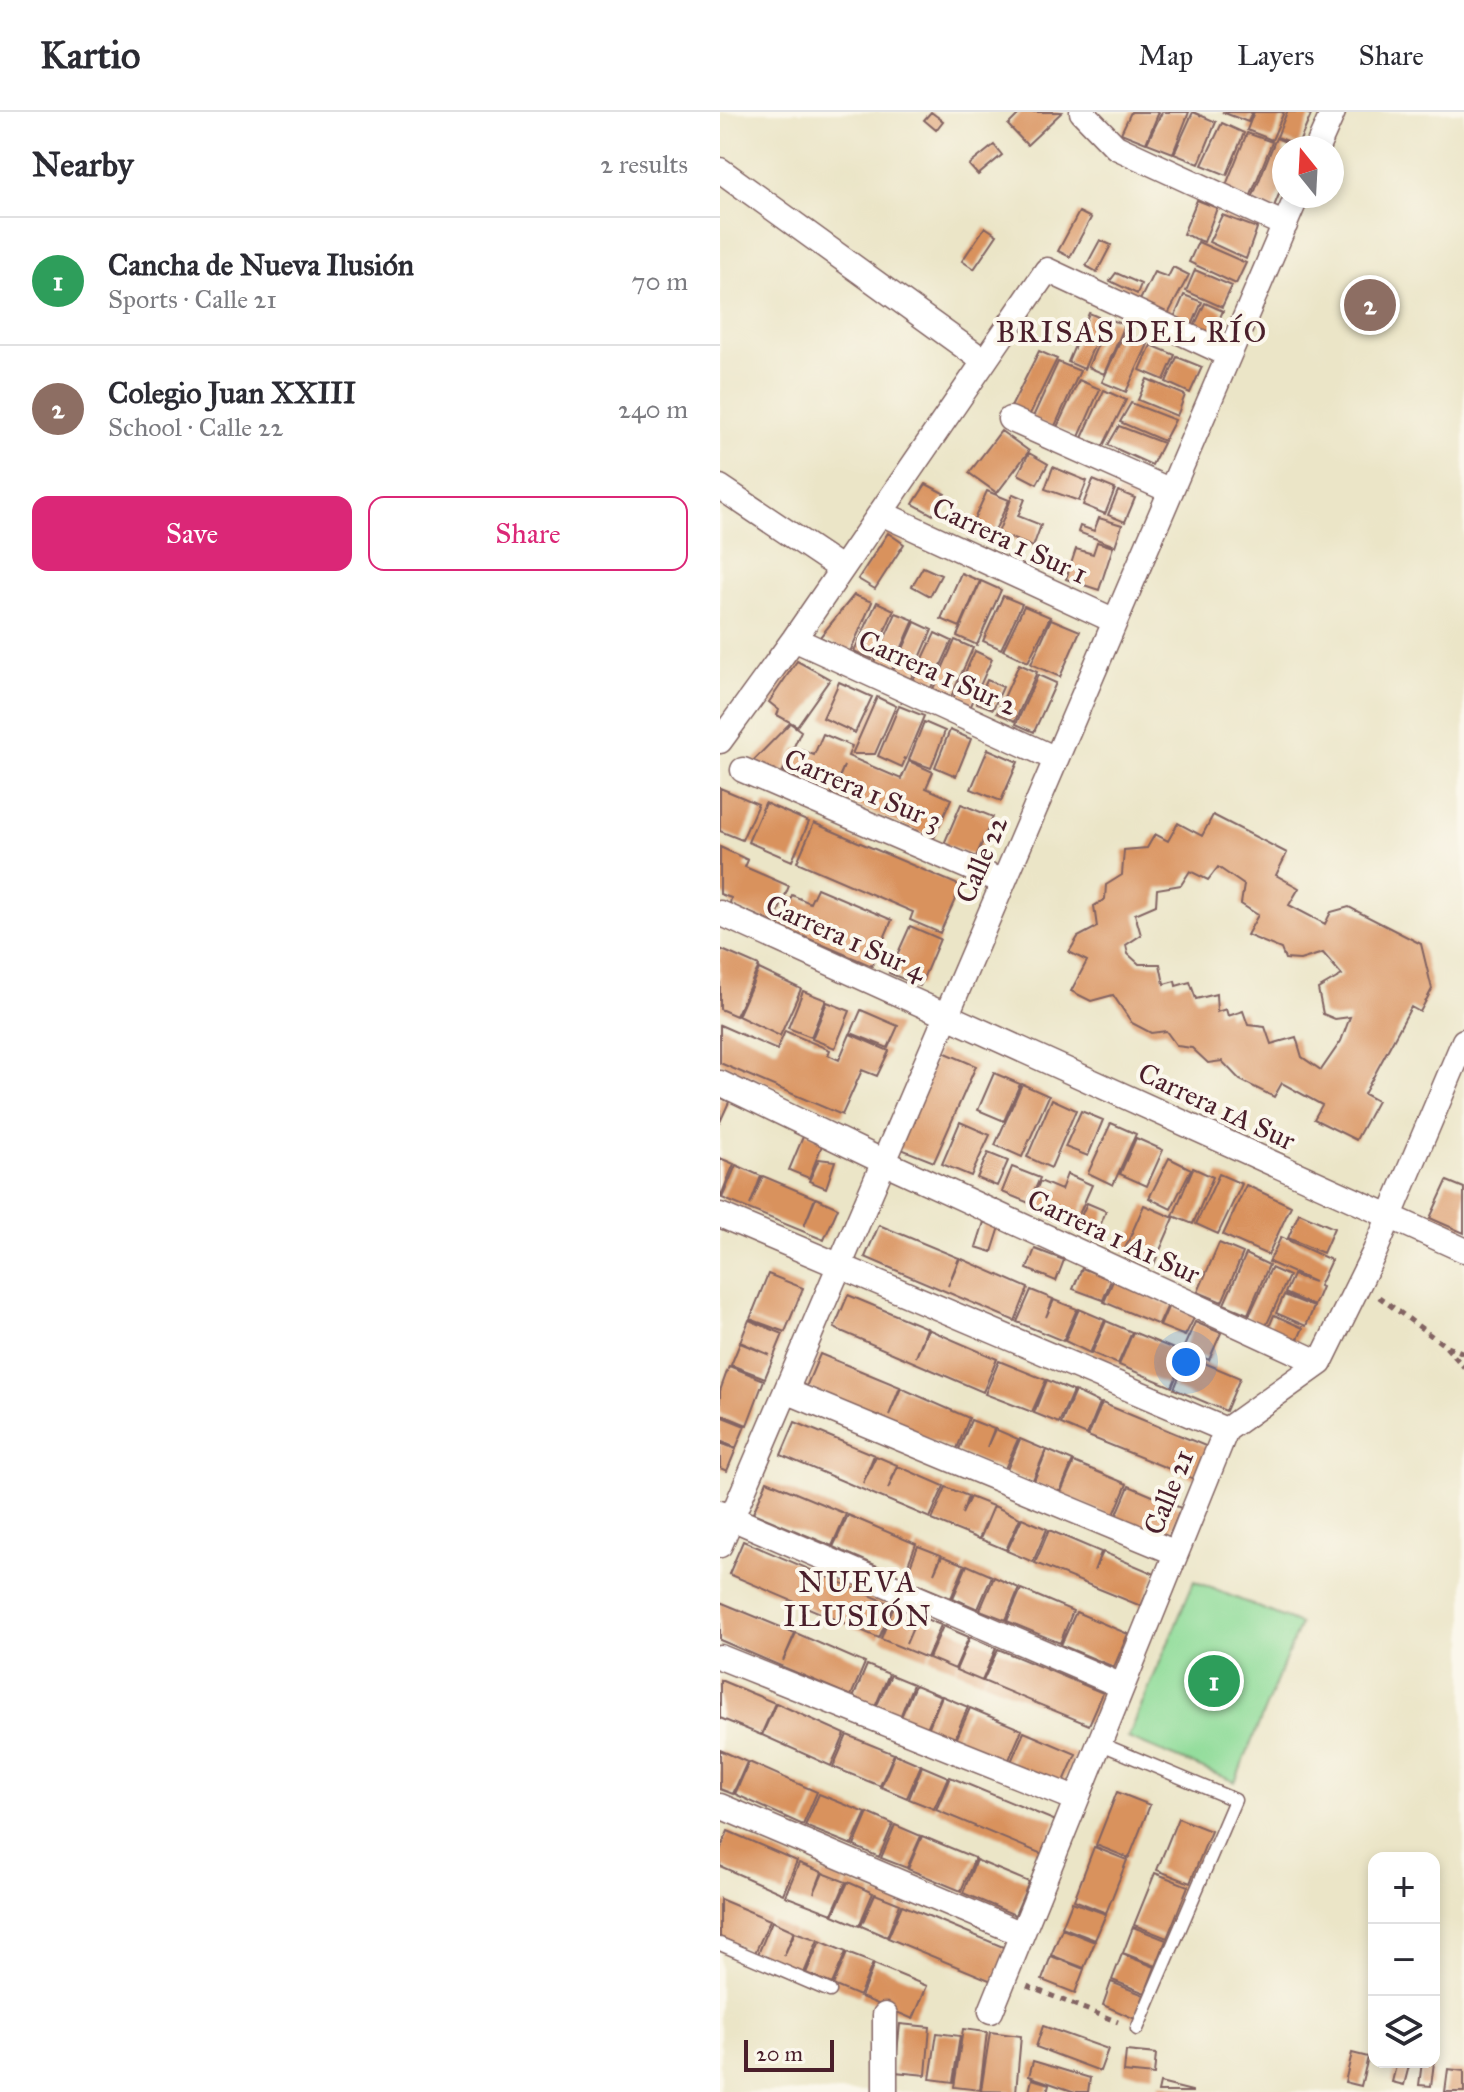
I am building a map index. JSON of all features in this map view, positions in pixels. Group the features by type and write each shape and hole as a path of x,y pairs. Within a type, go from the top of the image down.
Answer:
{"street":[{"path":"1082,112 1116,147 1285,225"},
{"path":"1322,136 1333,112"},
{"path":"720,170 984,361"},
{"name":"Calle 22","path":"720,1545 726,1515 786,1391 1292,208"},
{"path":"720,741 794,639 1047,270 1229,355"},
{"path":"1010,419 1171,491"},
{"path":"720,487 842,569"},
{"name":"Carrera 1 Sur 1","path":"881,513 1115,621"},
{"name":"Carrera 1 Sur 2","path":"794,639 1056,759"},
{"name":"Carrera 1 Sur 3","path":"743,770 1003,882"},
{"name":"Carrera 1 Sur 4","path":"720,913 947,1015"},
{"name":"Carrera 1A Sur","path":"947,1015 1464,1250"},
{"name":"Calle 21","path":"991,2011 1226,1430 1320,1363 1390,1218 1464,1041"},
{"name":"Carrera 1 A1 Sur","path":"720,1083 1320,1363"},
{"path":"720,1215 1226,1430"},
{"path":"786,1391 1176,1553"},
{"path":"726,1515 1122,1686"},
{"path":"720,1657 1075,1799"},
{"path":"720,1806 1022,1934"},
{"path":"885,2015 885,2092"}],"lane":[{"path":"1099,1743 1235,1800 1137,2029"},
{"path":"720,1944 830,1991"}],"path":[{"path":"1360,1283 1444,1345 1464,1367"},
{"path":"1444,1345 1464,1353"},
{"path":"1004,1976 1137,2029"}],"green space":[{"path":"1194,1581 1300,1624 1235,1782 1128,1738"}],"building":[{"path":"931,112 943,121 936,130 924,120"},
{"path":"1021,112 1062,112 1027,145 1008,125"},
{"path":"1131,112 1159,112 1146,143 1121,133"},
{"path":"1162,112 1189,112 1173,153 1147,143"},
{"path":"1193,112 1216,122 1199,164 1174,154"},
{"path":"1222,112 1252,112 1248,122"},
{"path":"1254,112 1284,112 1272,140 1247,130"},
{"path":"1287,112 1311,115 1302,136 1277,136"},
{"path":"1222,123 1244,133 1227,175 1202,165"},
{"path":"1247,133 1272,142 1249,200 1224,190"},
{"path":"994,145 1002,155 978,175 969,165"},
{"path":"1272,148 1273,208 1273,209 1251,201"},
{"path":"1197,200 1217,208 1204,242 1183,234"},
{"path":"1079,212 1091,218 1070,257 1058,251"},
{"path":"1222,215 1257,228 1246,259 1209,242"},
{"path":"985,227 997,235 974,269 962,261"},
{"path":"1100,240 1111,245 1097,272 1086,266"},
{"path":"1198,242 1246,263 1236,284 1189,262"},
{"path":"1173,267 1189,275 1166,318 1138,304 1154,272 1168,277"},
{"path":"1195,270 1232,286 1222,307 1186,291"},
{"path":"1116,273 1141,284 1137,294 1110,281"},
{"path":"1184,295 1202,302 1191,328 1173,320"},
{"path":"1205,303 1223,311 1211,337 1193,329"},
{"path":"1089,313 1105,320 1084,369 1068,362"},
{"path":"1109,319 1125,325 1104,374 1088,367"},
{"path":"1124,333 1148,344 1126,392 1102,382"},
{"path":"1151,345 1175,355 1164,380 1140,370"},
{"path":"1039,351 1057,359 1029,416 1011,407"},
{"path":"1177,357 1202,367 1190,393 1166,382"},
{"path":"1058,362 1080,371 1054,428 1032,419"},
{"path":"1147,379 1185,395 1177,416 1138,400"},
{"path":"1079,380 1100,389 1079,437 1057,427"},
{"path":"1104,390 1126,400 1103,446 1082,438"},
{"path":"1131,403 1175,420 1164,441 1120,422"},
{"path":"1119,426 1163,443 1152,465 1108,445"},
{"path":"1001,431 1029,451 997,493 969,473"},
{"path":"1029,453 1048,464 1037,484 1018,474"},
{"path":"1053,467 1087,481 1079,501 1045,489"},
{"path":"1093,480 1115,489 1105,514 1083,505"},
{"path":"926,484 945,494 933,515 913,504"},
{"path":"987,491 1009,500 992,537 970,528"},
{"path":"1118,491 1135,498 1125,522 1108,515"},
{"path":"1013,494 1025,499 1018,516 1041,525 1033,547 998,533"},
{"path":"1099,518 1122,525 1115,546 1078,532 1080,526 1094,531"},
{"path":"888,533 904,544 875,589 858,579"},
{"path":"1097,542 1113,547 1099,590 1066,579 1076,549 1093,554"},
{"path":"923,567 941,575 930,596 912,586"},
{"path":"961,573 980,581 960,627 941,619"},
{"path":"981,581 1001,590 977,645 957,636"},
{"path":"854,595 872,602 850,652 820,637"},
{"path":"1003,596 1022,604 1001,649 983,641"},
{"path":"877,602 894,610 872,659 854,651"},
{"path":"1024,606 1050,617 1028,662 1003,650"},
{"path":"896,613 914,620 892,670 874,662"},
{"path":"1051,619 1080,631 1060,677 1031,664"},
{"path":"915,622 932,630 911,679 893,671"},
{"path":"935,633 952,641 930,690 912,682"},
{"path":"955,640 973,648 951,697 933,689"},
{"path":"975,651 992,659 970,708 952,701"},
{"path":"797,661 830,679 797,726 777,715 779,710 769,702"},
{"path":"1019,664 1037,672 1015,721 997,713"},
{"path":"1038,675 1056,683 1034,732 1016,724"},
{"path":"987,680 1003,687 993,709 977,703"},
{"path":"839,682 872,697 855,733 823,718"},
{"path":"877,697 896,706 875,754 852,754"},
{"path":"899,706 924,716 906,759 903,758 902,767 878,756"},
{"path":"924,722 945,731 931,768 909,760"},
{"path":"790,723 801,731 782,773 753,761"},
{"path":"950,730 971,739 956,776 935,767"},
{"path":"823,734 852,746 848,756 901,779 909,761 933,772 926,788 951,799 934,838 832,796 844,766 831,795 784,773 796,748 814,755"},
{"path":"988,749 1018,762 1001,801 971,789"},
{"path":"720,788 758,804 742,840 720,831"},
{"path":"765,803 809,822 792,861 748,842"},
{"path":"961,804 993,817 976,857 944,844"},
{"path":"1213,815 1287,853 1276,875 1299,888 1289,905 1325,924 1331,912 1349,907 1421,944 1432,989 1420,1012 1411,1007 1364,1094 1377,1101 1356,1140 1314,1119 1322,1105 1282,1083 1274,1097 1240,1080 1222,1061 1208,1063 1192,1048 1177,1046 1166,1031 1151,1033 1132,1023 1113,995 1091,1001 1071,991 1087,961 1069,952 1078,937 1097,927 1094,906 1105,899 1106,885 1122,875 1124,850 1147,848 1155,834 1168,841 1178,823 1202,836","holes":["1218,867 1244,885 1241,904 1258,915 1247,935 1281,949 1285,959 1300,960 1323,953 1342,975 1318,989 1323,1014 1335,1019 1350,1017 1341,1041 1321,1070 1302,1057 1296,1037 1271,1044 1265,1027 1248,1025 1243,1011 1228,1016 1226,1009 1217,1012 1216,994 1196,999 1190,982 1176,986 1175,981 1164,984 1160,964 1139,964 1128,954 1126,945 1141,935 1135,914 1156,905 1157,889 1181,885 1190,871 1208,880"]},
{"path":"814,823 961,886 940,933 910,920 913,912 797,862"},
{"path":"720,847 748,860 745,867 789,886 774,923 730,904 731,898 720,894"},
{"path":"817,888 892,920 872,966 779,926 792,895 810,903"},
{"path":"910,926 940,939 920,986 889,973"},
{"path":"720,949 759,966 736,1016 720,1009"},
{"path":"759,969 801,989 780,1036 738,1016"},
{"path":"803,991 826,1000 811,1037 788,1028"},
{"path":"827,1002 850,1011 835,1048 812,1039"},
{"path":"861,1010 898,1026 888,1048 851,1033"},
{"path":"720,1025 777,1050 785,1031 830,1050 828,1055 839,1060 850,1034 889,1051 877,1076 862,1070 842,1115 720,1063"},
{"path":"939,1050 976,1066 934,1162 896,1147"},
{"path":"994,1073 1020,1084 1004,1121 978,1110"},
{"path":"1022,1084 1049,1096 1022,1157 995,1145"},
{"path":"720,1097 729,1102 720,1122"},
{"path":"1052,1099 1076,1110 1051,1168 1027,1157"},
{"path":"1081,1111 1103,1120 1088,1156 1065,1147"},
{"path":"960,1122 990,1135 971,1176 942,1164"},
{"path":"1111,1123 1136,1134 1113,1185 1088,1173"},
{"path":"805,1132 824,1140 809,1178 789,1170"},
{"path":"1136,1138 1163,1150 1147,1186 1120,1174"},
{"path":"988,1153 1008,1161 997,1186 977,1178"},
{"path":"720,1158 734,1164 720,1198"},
{"path":"1169,1158 1191,1169 1171,1209 1149,1198"},
{"path":"819,1159 835,1161 826,1188 809,1181"},
{"path":"736,1165 761,1176 750,1205 763,1176 815,1198 804,1226 816,1198 838,1208 824,1240 722,1198"},
{"path":"1012,1167 1040,1178 1029,1203 1002,1192"},
{"path":"1193,1168 1213,1177 1193,1224 1173,1216"},
{"path":"1067,1174 1092,1185 1073,1228 1048,1218 1054,1205 1049,1214 1030,1206 1040,1181 1061,1190"},
{"path":"1219,1174 1242,1184 1218,1234 1196,1224"},
{"path":"1447,1181 1464,1188 1464,1233 1430,1218"},
{"path":"1246,1185 1291,1206 1268,1255 1223,1235"},
{"path":"1087,1203 1106,1211 1096,1236 1076,1227"},
{"path":"1144,1205 1174,1218 1154,1264 1124,1251"},
{"path":"1299,1213 1334,1228 1323,1253 1288,1238"},
{"path":"984,1222 1000,1227 992,1252 976,1247"},
{"path":"879,1225 959,1258 948,1286 960,1258 1028,1288 1015,1321 865,1257"},
{"path":"1281,1237 1331,1260 1314,1306 1285,1293 1293,1275 1314,1282 1269,1262"},
{"path":"1219,1243 1243,1253 1222,1302 1198,1292"},
{"path":"1035,1249 1064,1260 1056,1281 1027,1269"},
{"path":"1246,1254 1269,1265 1248,1314 1224,1304"},
{"path":"1082,1268 1111,1280 1103,1300 1073,1289"},
{"path":"1271,1268 1289,1276 1266,1326 1248,1318"},
{"path":"768,1274 803,1288 785,1332 750,1319"},
{"path":"1113,1281 1168,1305 1159,1325 1104,1302"},
{"path":"1031,1290 1053,1299 1046,1317 1054,1300 1077,1309 1063,1341 1017,1322"},
{"path":"848,1295 927,1328 916,1357 928,1329 997,1359 983,1392 834,1328"},
{"path":"1284,1295 1314,1307 1306,1326 1276,1313"},
{"path":"1169,1305 1195,1316 1185,1336 1160,1326"},
{"path":"1079,1309 1105,1320 1090,1353 1065,1341"},
{"path":"1274,1315 1303,1328 1295,1346 1266,1334"},
{"path":"749,1320 783,1334 765,1378 731,1365 740,1343 770,1355 740,1342"},
{"path":"1106,1321 1132,1332 1118,1364 1092,1353"},
{"path":"1195,1322 1221,1333 1209,1360 1183,1349"},
{"path":"1133,1332 1186,1354 1172,1387 1119,1365"},
{"path":"820,1354 900,1387 889,1415 901,1388 969,1418 956,1451 806,1387"},
{"path":"1188,1356 1240,1378 1226,1411 1174,1389"},
{"path":"999,1361 1046,1380 1032,1412 985,1394"},
{"path":"729,1366 764,1380 747,1425 720,1414 720,1391"},
{"path":"1047,1380 1073,1391 1059,1423 1034,1413"},
{"path":"1075,1391 1100,1403 1087,1435 1061,1424"},
{"path":"1102,1403 1208,1447 1194,1479 1088,1436"},
{"path":"720,1416 745,1426 736,1448 720,1441"},
{"path":"971,1420 994,1429 987,1447 995,1429 1018,1439 1004,1471 958,1452"},
{"path":"795,1422 874,1455 863,1483 876,1456 897,1465 888,1489 898,1466 944,1486 930,1518 781,1455"},
{"path":"1020,1439 1046,1450 1032,1482 1006,1472"},
{"path":"720,1443 736,1449 727,1471 720,1468"},
{"path":"1047,1450 1073,1461 1059,1494 1033,1483"},
{"path":"1074,1462 1127,1484 1113,1517 1060,1494"},
{"path":"767,1481 846,1514 832,1546 753,1513"},
{"path":"1129,1486 1181,1508 1167,1541 1115,1519"},
{"path":"946,1487 968,1496 962,1514 970,1497 993,1506 979,1539 932,1520"},
{"path":"994,1506 1020,1518 1006,1550 980,1539"},
{"path":"848,1515 916,1544 903,1577 833,1547"},
{"path":"1022,1518 1047,1529 1033,1562 1007,1551"},
{"path":"1049,1530 1101,1552 1094,1571 1103,1552 1155,1574 1141,1606 1035,1563"},
{"path":"743,1541 893,1605 879,1638 729,1574"},
{"path":"918,1546 941,1555 934,1573 942,1556 965,1565 951,1598 905,1579"},
{"path":"967,1565 992,1576 978,1609 953,1598"},
{"path":"994,1577 1019,1588 1006,1620 980,1610"},
{"path":"1021,1589 1073,1611 1060,1643 1007,1621"},
{"path":"720,1602 795,1633 783,1661 796,1633 865,1663 851,1696 720,1640"},
{"path":"894,1606 917,1616 906,1644 918,1616 941,1625 927,1658 881,1639"},
{"path":"1076,1612 1128,1634 1114,1667 1061,1645"},
{"path":"943,1626 969,1637 955,1669 929,1658"},
{"path":"970,1637 996,1648 982,1681 956,1670"},
{"path":"998,1649 1103,1693 1089,1725 983,1681"},
{"path":"867,1665 889,1674 875,1707 853,1698"},
{"path":"891,1675 913,1684 900,1717 876,1707"},
{"path":"720,1680 775,1703 761,1735 720,1718"},
{"path":"915,1685 941,1696 927,1728 901,1717"},
{"path":"942,1696 968,1707 954,1740 928,1729"},
{"path":"776,1703 845,1734 831,1766 762,1735"},
{"path":"970,1708 1022,1730 1008,1762 956,1740"},
{"path":"1024,1732 1076,1754 1062,1786 1010,1764"},
{"path":"847,1735 894,1754 880,1786 833,1767"},
{"path":"720,1750 747,1762 733,1794 720,1789"},
{"path":"895,1754 921,1765 907,1798 881,1787"},
{"path":"749,1762 817,1792 803,1825 735,1794"},
{"path":"922,1766 948,1777 934,1809 909,1799"},
{"path":"950,1777 1056,1821 1042,1854 936,1810"},
{"path":"1117,1792 1150,1805 1129,1858 1096,1845"},
{"path":"819,1794 866,1813 852,1845 805,1826"},
{"path":"868,1813 893,1824 879,1857 854,1846"},
{"path":"1178,1818 1211,1831 1190,1883 1157,1870"},
{"path":"895,1825 921,1836 907,1868 881,1858"},
{"path":"728,1831 797,1861 783,1894 720,1866 720,1850"},
{"path":"922,1836 975,1858 961,1891 908,1869"},
{"path":"1094,1847 1127,1860 1106,1913 1074,1900"},
{"path":"976,1860 1029,1882 1015,1915 963,1893"},
{"path":"799,1863 822,1872 814,1893 823,1873 846,1882 832,1914 785,1896"},
{"path":"1155,1873 1188,1886 1167,1938 1134,1925"},
{"path":"848,1882 873,1893 859,1926 833,1915"},
{"path":"875,1894 900,1904 887,1937 861,1926"},
{"path":"720,1899 770,1920 755,1953 720,1937"},
{"path":"1072,1902 1106,1914 1095,1940 1062,1927"},
{"path":"902,1905 1008,1949 994,1982 888,1938"},
{"path":"772,1921 794,1931 784,1956 795,1932 818,1940 804,1973 758,1954"},
{"path":"1133,1927 1166,1940 1156,1966 1123,1953"},
{"path":"1062,1929 1095,1942 1084,1968 1051,1955"},
{"path":"820,1941 846,1952 832,1984 806,1973"},
{"path":"847,1953 873,1963 859,1996 833,1985"},
{"path":"1122,1954 1155,1967 1145,1993 1112,1980"},
{"path":"1051,1956 1084,1969 1075,1993 1042,1980"},
{"path":"874,1964 927,1986 913,2019 861,1997"},
{"path":"1111,1982 1144,1995 1135,2019 1103,2005"},
{"path":"900,2024 930,2027 926,2075 895,2072"},
{"path":"1043,2026 1108,2049 1100,2071 1036,2047"},
{"path":"963,2029 987,2032 980,2090 954,2087"},
{"path":"990,2032 1021,2036 1016,2092 981,2091"},
{"path":"937,2033 960,2036 953,2082 930,2079"},
{"path":"1126,2051 1156,2054 1154,2075 1124,2072"},
{"path":"1352,2053 1368,2057 1361,2086 1345,2082"},
{"path":"1033,2061 1090,2078 1088,2092 1075,2092 1029,2076"},
{"path":"1396,2068 1408,2068 1404,2085 1392,2082"},
{"path":"1421,2068 1433,2068 1431,2086 1419,2085"},
{"path":"1448,2069 1464,2071 1464,2092 1445,2092"},
{"path":"1032,2079 1049,2084 1047,2092 1029,2092"},
{"path":"1160,2083 1192,2091 1192,2092 1158,2092"}],"place":[{"name":"Colegio Juan XXIII","path":"1370,305"},
{"name":"Cancha de Nueva Ilusión","path":"1214,1681"}],"district":[{"name":"BRISAS DEL RÍO","path":"1132,332"},
{"name":"NUEVA ILUSIÓN","path":"858,1599"}]}
